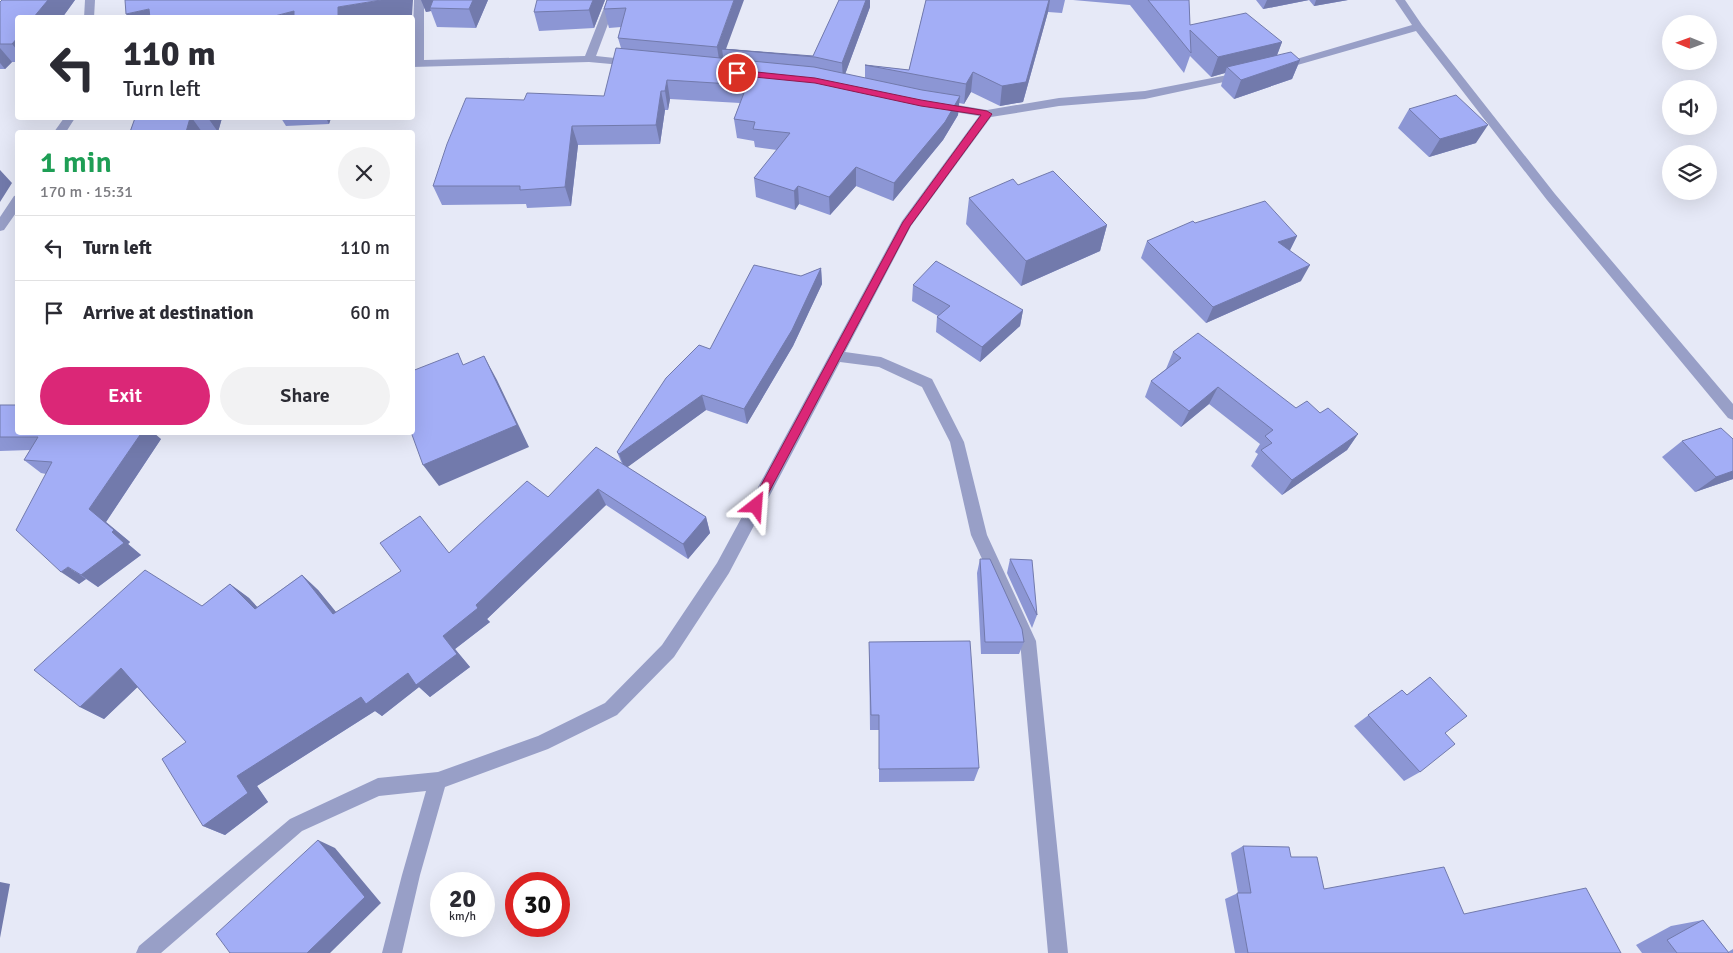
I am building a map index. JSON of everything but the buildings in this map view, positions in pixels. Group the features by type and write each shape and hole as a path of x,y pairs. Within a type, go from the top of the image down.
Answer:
{"street":[{"path":"89,15 90,0"},
{"path":"419,0 416,64 589,58 649,64"},
{"path":"589,58 612,0"},
{"path":"1400,0 1418,27 1551,196 1733,414"},
{"path":"1270,69 1418,27"},
{"path":"930,105 987,114 1059,102 1144,95 1252,73"},
{"path":"146,953 296,825 378,787 438,781 542,743 611,709 668,651 723,568 906,224 987,114"},
{"path":"0,227 15,204"},
{"path":"836,356 881,362 927,383 957,442 979,535 1028,641 1058,953"},
{"path":"392,953 411,875 438,781"}],"route":[{"path":"737,73 815,80 921,103 987,114 906,224 756,506"}]}
